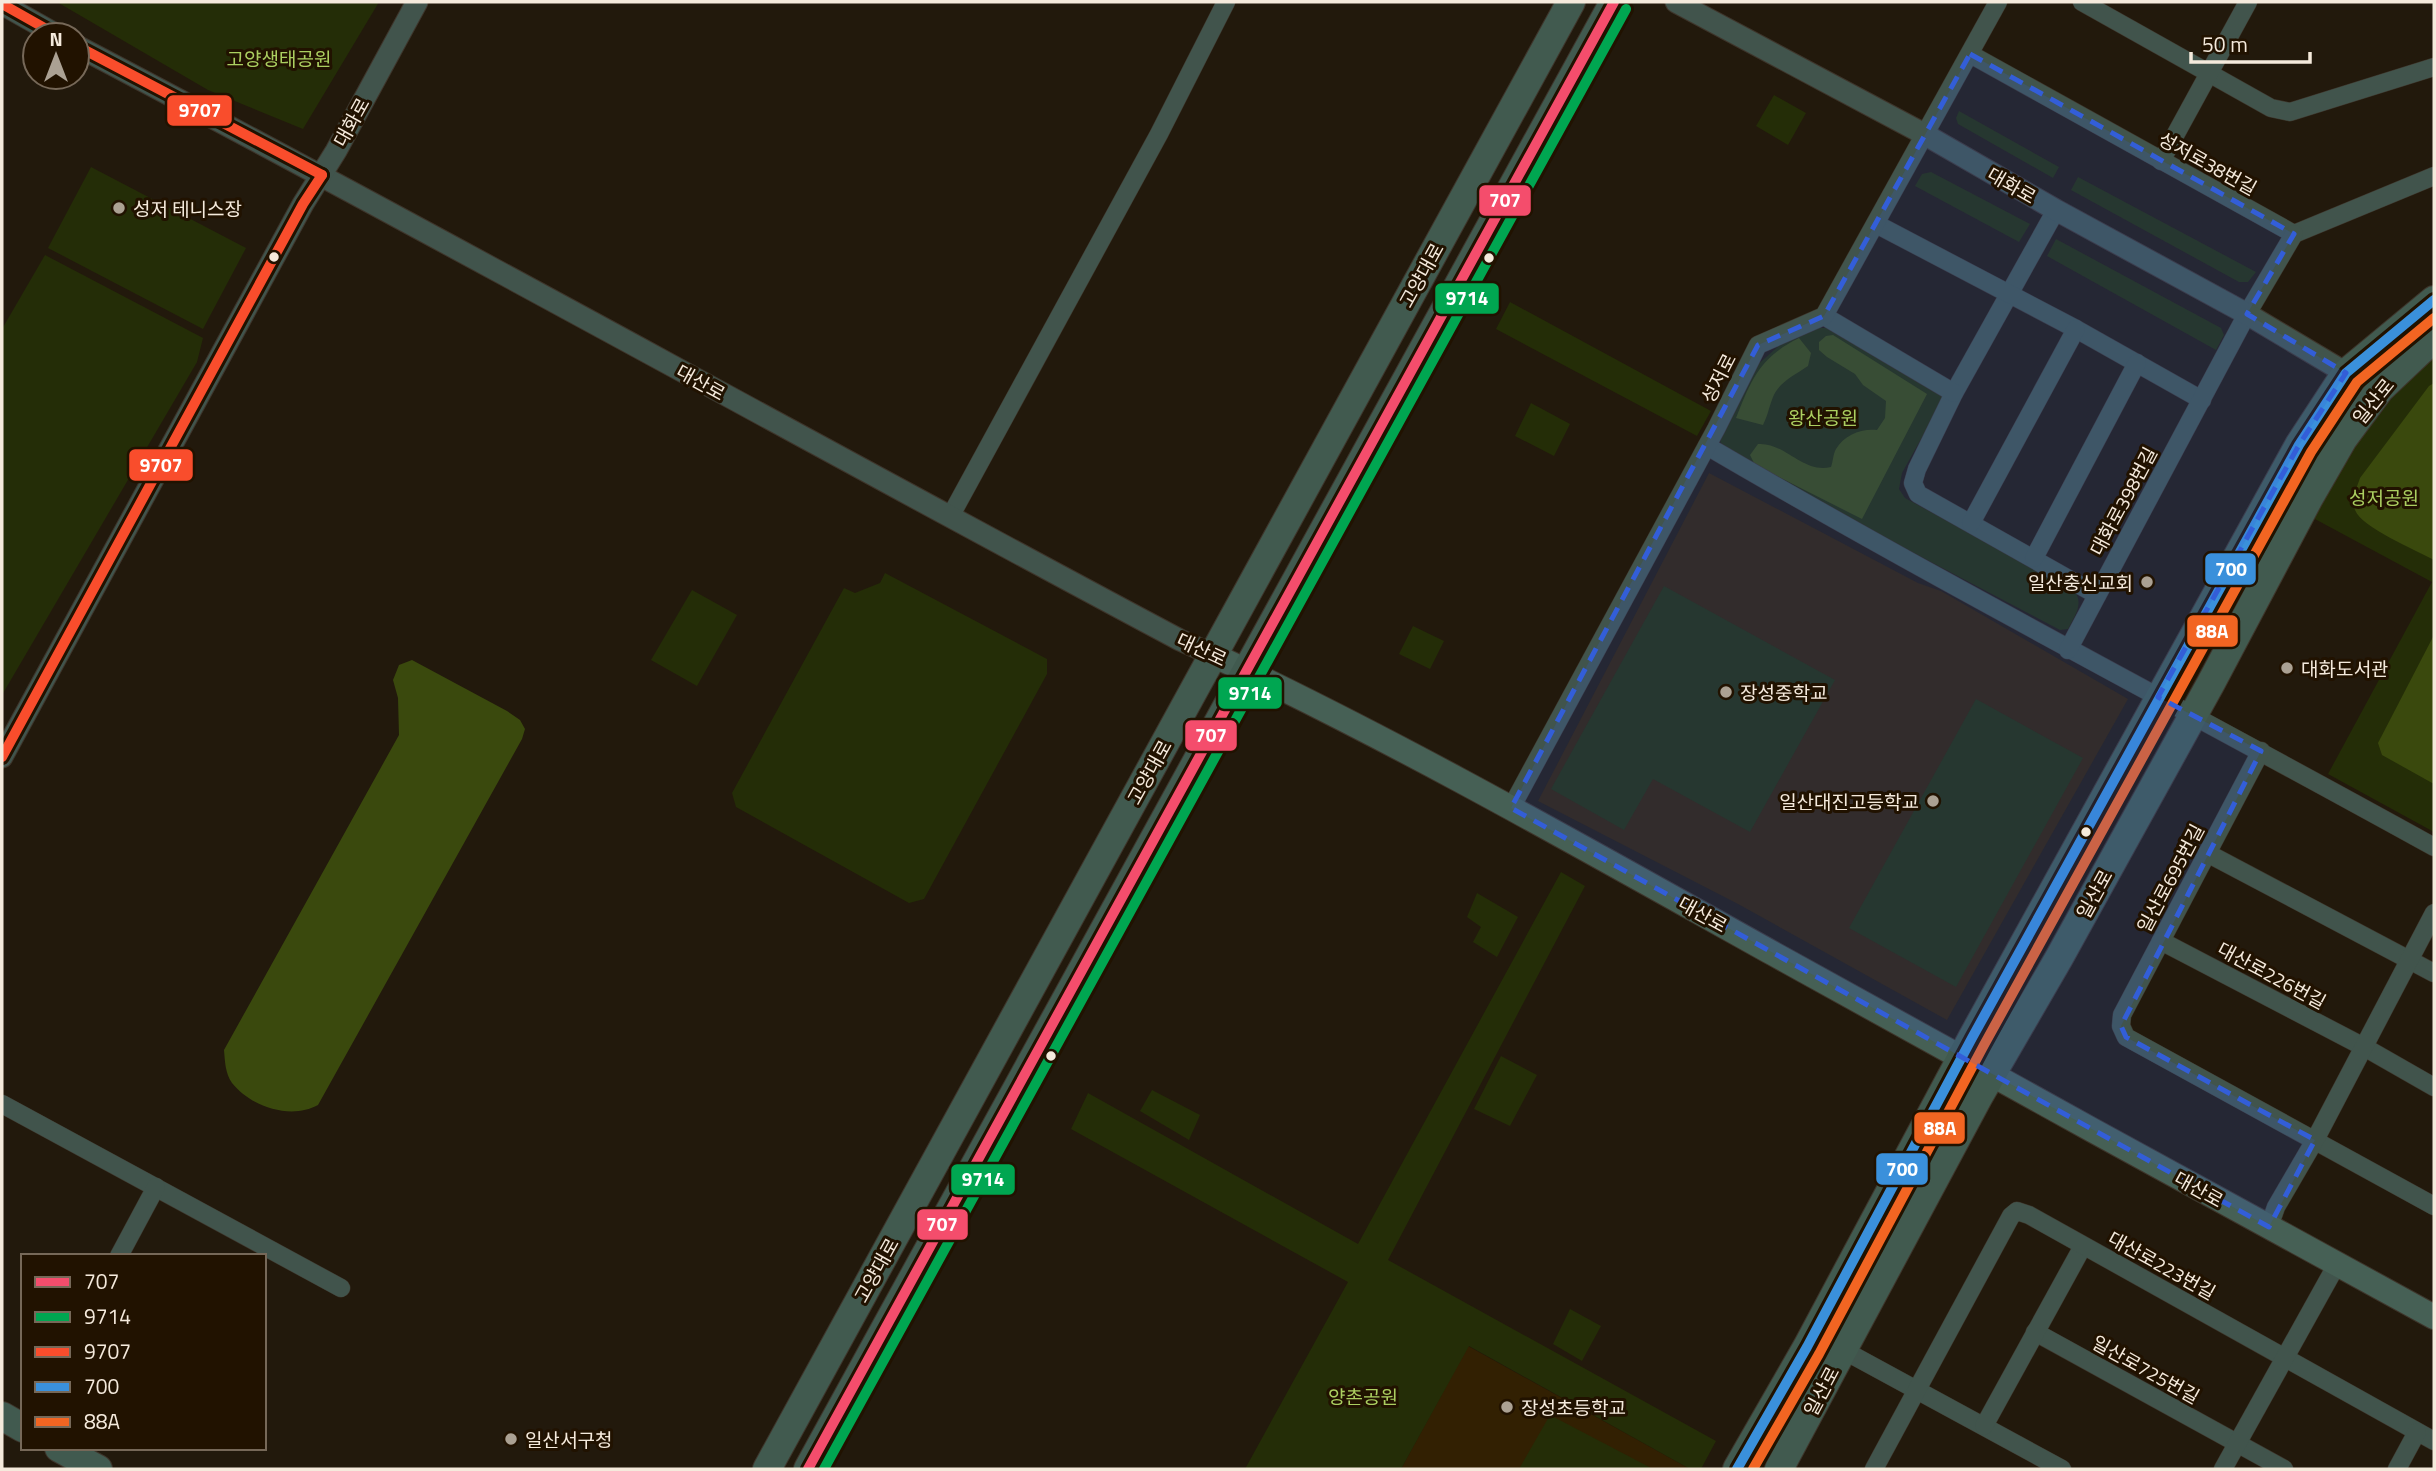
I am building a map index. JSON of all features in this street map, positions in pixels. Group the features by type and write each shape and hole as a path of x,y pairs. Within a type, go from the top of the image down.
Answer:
{"main road":[{"name":"고양대로","path":"767,1469 1571,2"},
{"name":"고양대로","path":"808,1469 1614,2"},
{"name":"일산로","path":"1737,1469 1807,1347 1961,1058 2299,444 2346,373 2434,300"},
{"name":"일산로","path":"1779,1469 1992,1074 2193,716 2343,439 2379,389 2434,338"},
{"name":"대산로","path":"1213,655 1511,808 2434,1317"},
{"path":"2,1416 21,1427"},
{"path":"64,1450 98,1469"}],"street":[{"name":"대화로","path":"2,757 417,2"},
{"path":"950,517 1159,134 1226,2"},
{"name":"대화로","path":"1676,2 1924,134 2056,210 2247,314 2346,373"},
{"path":"1954,393 1824,316 1998,2"},
{"path":"2082,2 2271,108 2290,112 2434,66"},
{"path":"2161,161 2248,2"},
{"path":"2,4 32,21"},
{"name":"대산로","path":"91,53 322,175 950,517 1213,655"},
{"name":"성저로38번길","path":"1970,54 2294,234"},
{"path":"2294,234 2434,176"},
{"path":"2056,210 1954,393 1917,469 1913,483 1918,495 2097,595"},
{"path":"1876,224 2076,329 2202,400"},
{"name":"대화로398번길","path":"2068,650 2247,314 2294,234"},
{"name":"성저로","path":"1511,808 1707,446 1758,345 1824,316"},
{"path":"1971,523 2076,329"},
{"path":"2034,558 2137,363"},
{"path":"1707,446 2068,650 2261,751 2434,847"},
{"name":"일산로695번길","path":"2261,751 2122,1015 2120,1026 2126,1037 2315,1140"},
{"path":"2207,853 2434,973"},
{"path":"2269,1227 2276,1208 2315,1140 2434,914"},
{"name":"대산로226번길","path":"2161,941 2364,1047 2434,1087"},
{"path":"2,1104 341,1288"},
{"path":"2315,1140 2434,1206"},
{"path":"120,1254 156,1187"},
{"name":"대산로223번길","path":"1916,1390 2011,1216 2017,1211 2029,1215 2434,1441"},
{"path":"1984,1426 2083,1246"},
{"path":"2223,1469 2337,1264"},
{"name":"일산로725번길","path":"2035,1332 2284,1469"},
{"path":"1843,1350 2062,1469"},
{"path":"1874,1469 1916,1390"},
{"path":"2396,1469 2417,1432"}],"highlighted area":[{"path":"1970,54 2294,234 2247,314 2346,373 2299,445 2158,697 2261,751 2121,1026 2126,1037 2315,1140 2269,1227 1511,808 1758,345 1824,316"}],"shaded area":[{"path":"1709,473 1918,583 1941,591 2128,699 1947,1020 1738,904 1538,801"},
{"name":"장성초등학교","path":"1468,1346 1690,1469 1401,1469"}],"green space":[{"name":"고양생태공원","path":"57,2 379,2 303,129 208,90"},
{"path":"1774,95 1806,113 1788,145 1756,126"},
{"path":"1959,111 2059,167 2053,178 1958,124 1956,118"},
{"name":"성저 테니스장","path":"91,167 246,248 203,329 48,248"},
{"path":"1931,172 2030,224 2019,242 1915,186 1922,174"},
{"path":"2078,177 2256,272 2248,282 2239,282 2071,190"},
{"path":"2056,239 2221,328 2224,335 2216,350 2047,256"},
{"path":"45,255 203,338 197,362 2,695 2,329"},
{"path":"1510,302 1711,411 1697,436 1496,329"},
{"name":"왕산공원","path":"1818,328 1826,328 1945,396 1902,473 1899,489 1905,498 2073,589 2079,604 2068,629 2060,630 1726,454 1720,441 1755,367 1782,343"},
{"path":"1833,335 1927,394 1862,519 1755,465 1750,455 1758,444 1768,445 1812,466 1831,467 1839,444 1860,431 1877,430 1885,418 1886,401 1863,385 1855,374 1819,350 1819,342 1826,336"},
{"path":"1799,338 1811,353 1808,366 1779,387 1763,425 1736,418 1758,371 1775,353"},
{"name":"성저공원","path":"2434,357 2434,832 2328,774 2432,582 2313,518 2354,448 2392,398"},
{"path":"2434,383 2434,560 2368,524 2355,510 2354,502 2360,478 2429,386"},
{"path":"1531,403 1570,424 1554,456 1515,436"},
{"path":"885,573 1047,659 1047,674 924,899 909,903 736,807 732,793 844,588 855,593 880,583"},
{"path":"1664,586 1835,680 1750,832 1653,779 1624,830 1551,789"},
{"path":"692,590 737,615 697,686 651,660"},
{"path":"1413,626 1444,641 1430,669 1399,654"},
{"path":"2434,635 2434,784 2382,755 2378,743"},
{"path":"412,660 520,720 525,729 522,739 318,1105 296,1111 272,1109 250,1099 232,1083 224,1050 399,735 398,698 393,680 399,665"},
{"path":"1976,699 2083,758 1956,987 1849,928"},
{"name":"양촌공원","path":"1561,872 1585,886 1388,1260 1716,1441 1701,1469 1690,1469 1469,1346 1401,1469 1245,1469 1348,1282 1071,1129 1088,1093 1358,1244"},
{"path":"1477,893 1518,917 1497,957 1473,942 1481,927 1467,917"},
{"path":"1501,1056 1537,1075 1510,1126 1474,1109"},
{"path":"1152,1090 1200,1115 1189,1140 1140,1111"},
{"path":"1570,1309 1601,1326 1582,1361 1553,1344"},
{"path":"1550,1415 1653,1469 1519,1469"}],"transit line":[{"name":"707","path":"808,1469 1614,2"},
{"name":"9707","path":"2,4 32,21"},
{"name":"9714","path":"824,1469 1626,9"},
{"name":"9707","path":"91,53 322,175"},
{"name":"9707","path":"2,757 303,204 322,175"},
{"name":"700","path":"1737,1469 1807,1347 1972,1038 2299,445 2346,373 2434,300"},
{"name":"88A","path":"1753,1469 1819,1354 1984,1045 2311,452 2357,382 2434,318"}],"place":[{"name":"성저 테니스장","path":"119,208"},
{"name":"일산충신교회","path":"2147,582"},
{"name":"대화도서관","path":"2287,668"},
{"name":"장성중학교","path":"1726,692"},
{"name":"일산대진고등학교","path":"1933,801"},
{"name":"장성초등학교","path":"1507,1407"},
{"name":"일산서구청","path":"511,1439"}]}
